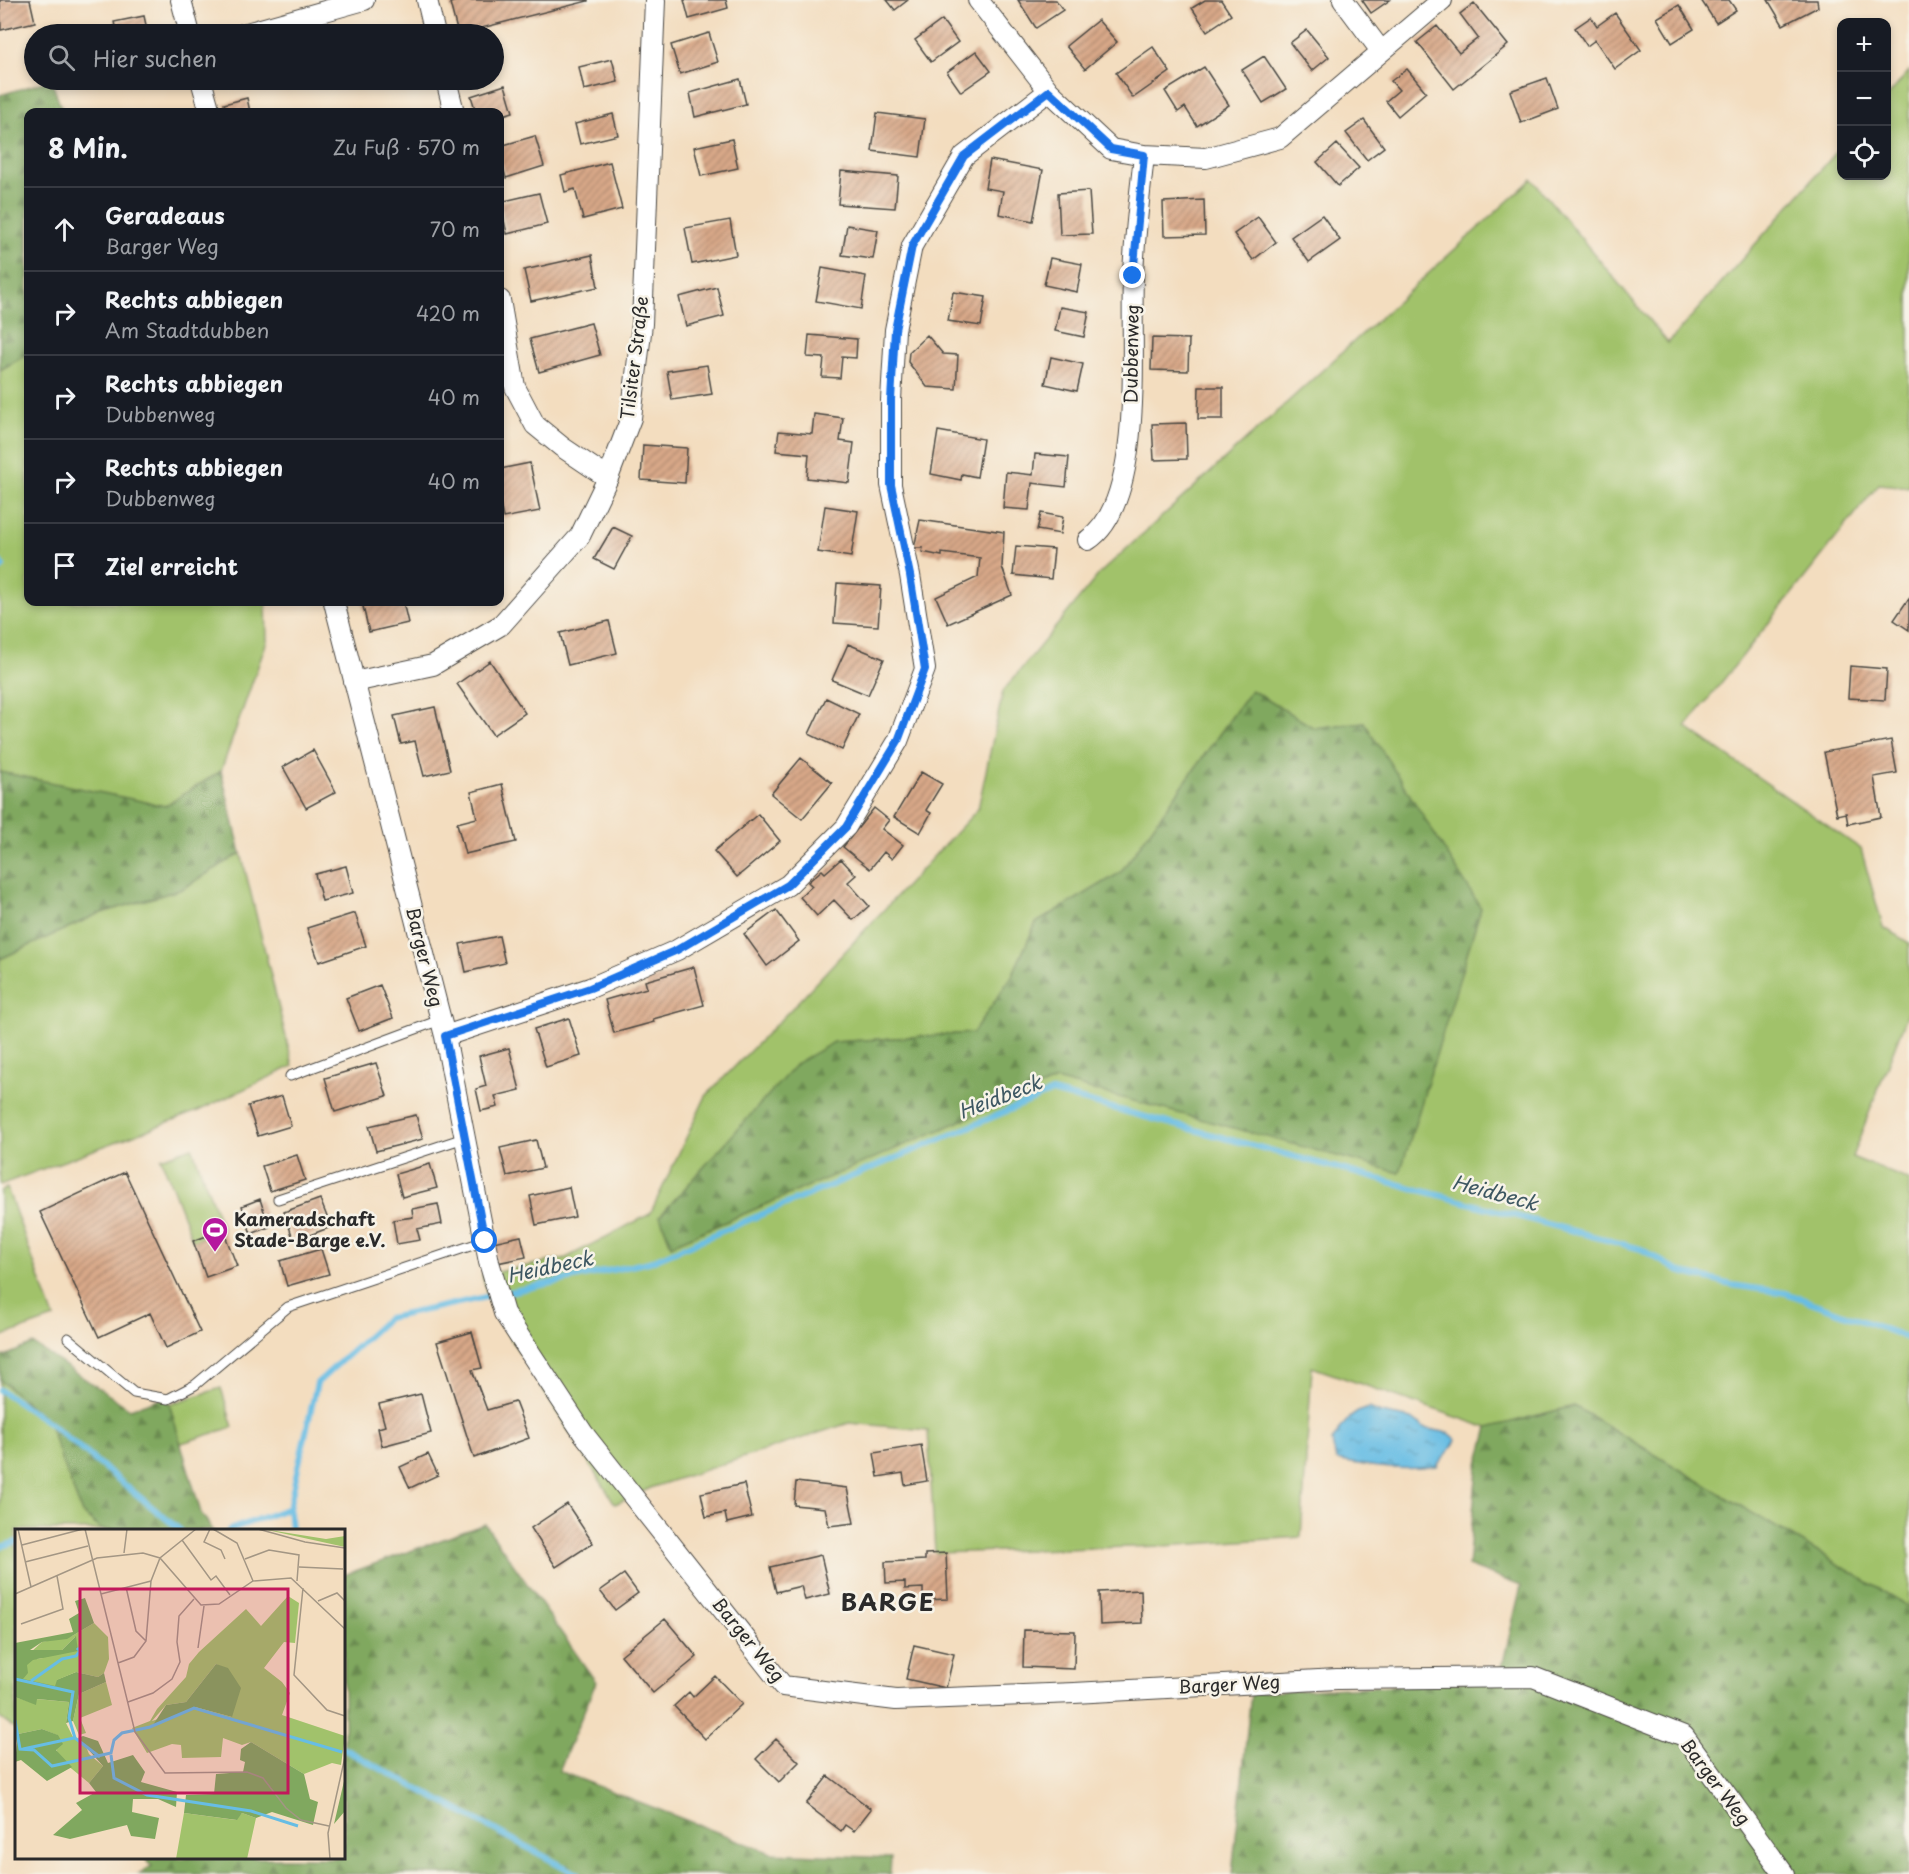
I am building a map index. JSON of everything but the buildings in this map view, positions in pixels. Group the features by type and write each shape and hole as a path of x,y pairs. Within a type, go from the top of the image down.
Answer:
{"street":[{"path":"181,0 187,24"},
{"path":"279,24 364,0"},
{"path":"427,0 433,24"},
{"name":"Tilsiter Straße","path":"354,682 433,665 501,625 580,536 608,478 631,418 642,324 655,0"},
{"path":"978,0 1049,91 1111,149 1144,155 1206,158 1280,138 1442,0"},
{"path":"1343,0 1381,51"},
{"path":"204,90 209,108"},
{"path":"448,90 453,108"},
{"path":"442,1028 590,988 677,950 788,885 846,827 898,741 925,669 910,575 891,485 891,400 895,330 912,246 964,156 1049,91"},
{"name":"Dubbenweg","path":"1089,540 1099,534 1118,501 1131,437 1133,276 1144,155"},
{"path":"504,323 515,387 535,425 562,447 608,478"},
{"name":"Barger Weg","path":"335,606 442,1028 489,1262 504,1313 583,1433 783,1686 896,1700 1337,1679 1533,1677 1684,1736 1784,1874"}],"lane":[{"path":"290,1076 442,1028"},
{"path":"278,1199 464,1138"},
{"path":"68,1338 134,1393 168,1399 195,1385 288,1307 485,1241"}],"green space":[{"path":"1909,71 1909,487 1879,484 1686,727 1861,849 1883,927 1909,943 1909,1010 1852,1157 1909,1180 1909,1607 1574,1406 1488,1428 1312,1367 1301,1537 1163,1546 935,1553 928,1430 849,1423 653,1487 615,1504 490,1306 482,1275 566,1258 650,1214 706,1096 793,1007 978,809 1003,691 1100,573 1532,179 1668,343 1837,152 1837,180 1891,180 1891,92","holes":["1251,690 1314,728 1364,722 1399,1172 1056,1080 671,1245 660,1216 778,1085 834,1042 973,1033 1012,976 1036,923 1120,873"]},
{"path":"24,88 24,90 55,90 62,108 24,108 24,356 0,370 0,95"},
{"path":"24,356 24,606 266,606 267,641 221,771 165,806 0,772 0,370"},
{"path":"1251,690 1314,728 1364,722 1481,908 1400,1173 1056,1080 671,1245 660,1216 797,1063 834,1042 973,1033 1012,976 1036,923 1120,873"},
{"path":"221,771 241,853 182,889 98,914 0,959 0,772 165,806"},
{"path":"241,853 293,1066 198,1111 0,1185 0,959 98,914 182,889"},
{"path":"192,1147 223,1230 193,1241 161,1158"},
{"path":"7,1188 54,1318 0,1337 0,1191"},
{"path":"33,1344 130,1409 167,1396 201,1513 212,1529 101,1529 82,1513 48,1422 0,1380 0,1358"},
{"path":"0,1380 48,1422 82,1513 101,1529 15,1529 15,1729 0,1718"},
{"path":"221,1388 233,1427 169,1447 157,1408"},
{"path":"1574,1406 1909,1607 1909,1874 1232,1874 1251,1693 1499,1680 1521,1586 1468,1566 1477,1468 1488,1428"},
{"path":"485,1524 596,1682 559,1771 771,1853 891,1858 890,1874 138,1874 152,1866 146,1859 345,1859 345,1575"}],"water":[{"path":"1369,1408 1381,1413 1412,1419 1424,1428 1449,1433 1456,1439 1437,1466 1412,1469 1386,1468 1336,1460 1332,1442 1352,1416"}],"waterway":[{"path":"0,562 3,566 0,569"},
{"name":"Heidbeck","path":"232,1529 289,1508 317,1383 388,1318 649,1262 1052,1092 1641,1249 1678,1271 1732,1285 1786,1293 1909,1338"},
{"path":"0,1390 48,1422 179,1529"},
{"path":"289,1508 291,1529"},
{"name":"Heidbeck","path":"0,1547 15,1542"},
{"path":"345,1750 577,1874"}],"place":[{"name":"Kameradschaft Stade-Barge e.V.","path":"215,1253"}],"district":[{"name":"BARGE","path":"888,1603"}],"route":[{"path":"485,1241 445,1036 590,988 677,950 788,885 846,827 898,741 925,669 910,575 891,485 891,400 895,330 912,246 964,156 1049,91 1111,149 1144,155 1133,276"}]}
